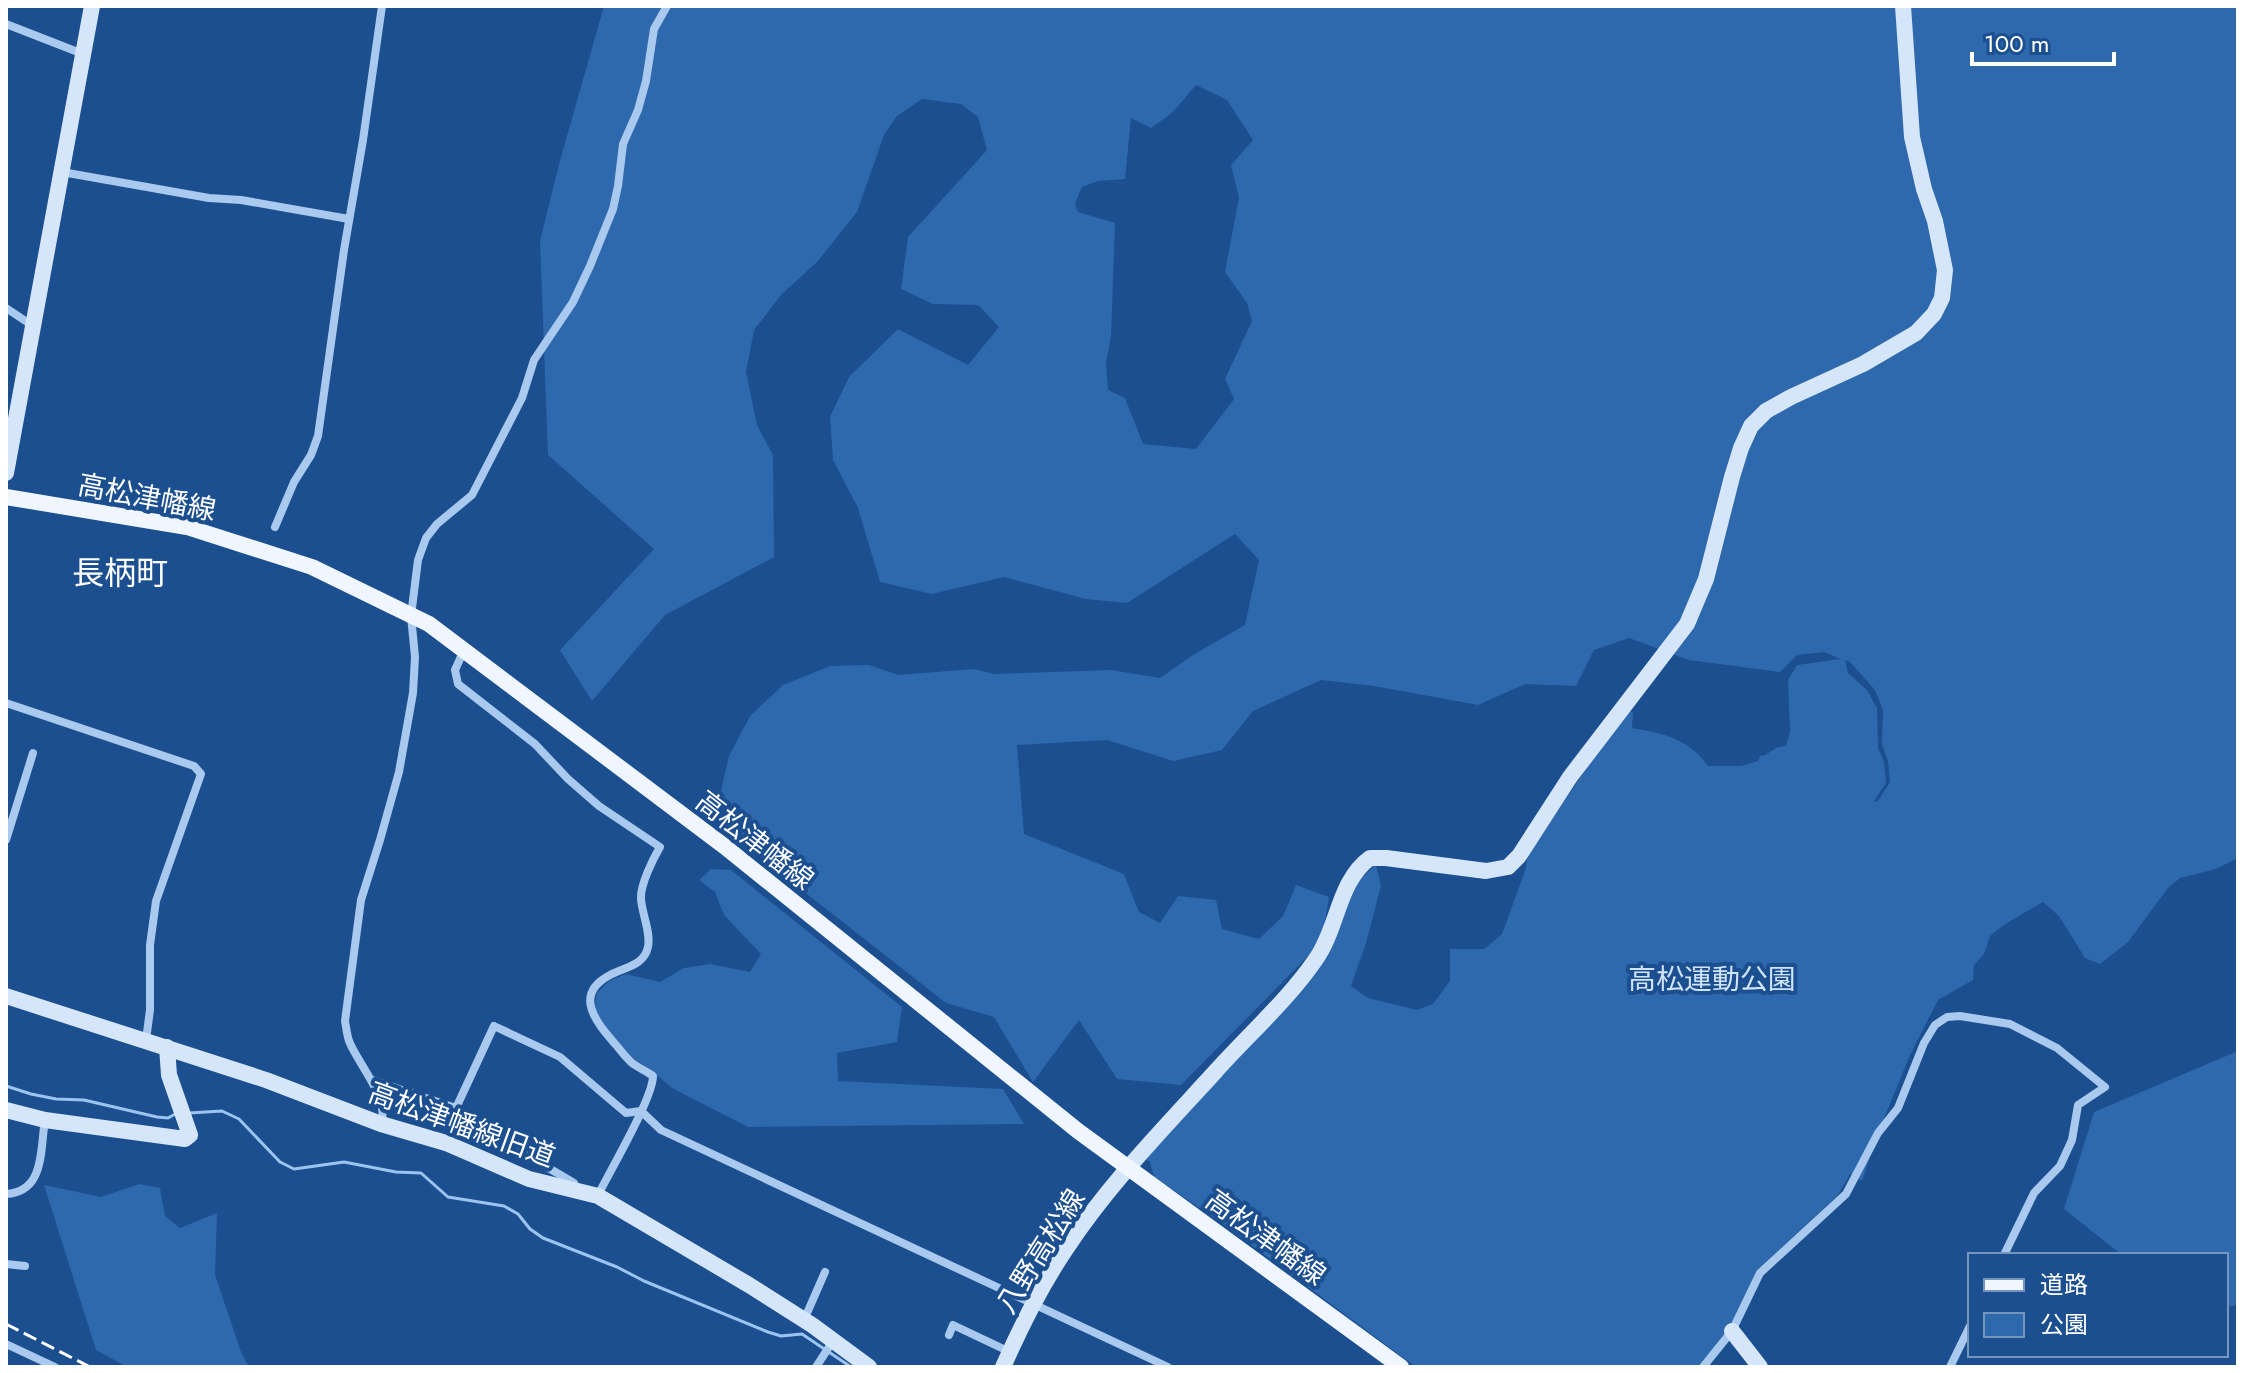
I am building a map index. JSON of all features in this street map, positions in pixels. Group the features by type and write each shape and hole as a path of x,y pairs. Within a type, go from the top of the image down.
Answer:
{"main road":[{"name":"高松津幡線","path":"6,497 187,527 312,567 429,624 724,846 1078,1131 1401,1367"}],"street":[{"path":"6,473 12,401 33,326 92,6"},
{"path":"275,527 318,436 382,6"},
{"path":"381,1124 384,1115 372,1080 349,1041 345,1021 361,900 399,772 413,693 415,657 411,616 418,560 426,538 437,524 472,495 522,398 534,360 573,302 590,266 613,209 623,144 638,110 646,81 654,29 667,6"},
{"name":"八野高松線","path":"1006,1360 1033,1302 1093,1211 1317,958 1352,875 1370,858 1486,871 1508,867 1519,856 1570,777 1687,624 1706,579 1732,477 1751,426 1766,411 1916,333 1934,314 1942,298 1945,270 1912,137 1903,6"},
{"path":"6,24 83,54"},
{"path":"61,172 349,219"},
{"path":"6,308 33,326"},
{"path":"464,649 455,670 458,684 535,744 599,806 660,847 640,895 649,944 646,955 639,962 609,975 592,994 590,1009 596,1023 631,1062 653,1076 641,1111 598,1196"},
{"path":"6,703 194,766 201,774 156,901 150,945 150,1010 146,1040"},
{"path":"6,840 33,753"},
{"name":"高松津幡線旧道","path":"6,996 266,1080 381,1124 446,1143 529,1179 598,1196 749,1285 804,1320 829,1347 869,1367"},
{"path":"1703,1367 1732,1331 1760,1273 1846,1194 1878,1133 1898,1108 1924,1043 1935,1025 1947,1017 1960,1016 2010,1024 2057,1048 2105,1087 2078,1105 2072,1140 2060,1166 2034,1193 2005,1253"},
{"path":"456,1108 494,1026 560,1057 626,1113 641,1111"},
{"path":"6,1110 45,1120 185,1139 190,1135 169,1075 167,1047"},
{"path":"372,1080 456,1108 508,1144 574,1183 577,1191"},
{"path":"641,1111 661,1130 1168,1367"},
{"path":"6,1194 25,1190 36,1177 45,1120"},
{"path":"6,1264 25,1266"},
{"path":"804,1320 825,1272"},
{"path":"949,1335 953,1325 1006,1360"},
{"path":"1950,1367 1968,1330"},
{"path":"1732,1331 1760,1367"},
{"path":"6,1344 40,1364 55,1367"},
{"path":"816,1367 829,1347"}],"green space":[{"name":"高松運動公園","path":"604,6 2238,6 2238,858 2216,869 2180,878 2168,888 2128,942 2100,964 2085,958 2059,916 2043,902 1990,936 1984,954 1974,965 1973,980 1938,1000 1910,1055 1862,1181 1850,1174 1838,1195 1757,1270 1734,1322 1701,1367 1416,1367 1154,1177 1150,1162 1146,1159 1277,1011 1358,880 1376,865 1381,886 1351,986 1368,998 1417,1010 1433,1004 1450,981 1450,949 1484,949 1502,934 1528,855 1626,710 1633,712 1632,728 1684,743 1708,766 1741,766 1786,746 1790,732 1788,680 1797,665 1841,659 1824,652 1797,655 1780,672 1689,660 1629,638 1594,650 1576,686 1525,684 1478,705 1374,686 1321,680 1253,711 1222,750 1173,761 1107,740 1017,745 1024,834 1124,874 1139,912 1160,923 1178,896 1216,900 1222,929 1259,939 1283,916 1296,885 1329,897 1325,922 1315,949 1181,1085 1117,1079 1079,1020 1033,1082 994,1017 946,1003 714,821 729,756 750,716 783,685 830,666 869,665 898,675 974,669 994,674 1111,670 1160,678 1245,625 1259,560 1235,534 1127,603 1086,599 1004,577 932,594 880,582 858,508 833,460 830,417 849,377 898,329 968,365 999,327 978,305 933,304 901,289 908,237 987,150 978,117 961,104 922,99 897,116 884,135 857,212 818,261 781,295 754,330 746,372 757,425 773,455 774,557 665,615 592,701 560,650 654,549 548,455 540,241","holes":["1196,85 1227,100 1253,140 1231,165 1239,198 1225,272 1247,303 1252,321 1225,379 1234,399 1196,449 1143,444 1125,398 1108,390 1106,363 1111,336 1115,223 1078,212 1075,204 1082,187 1098,181 1125,179 1131,118 1151,128 1172,113","1845,660 1875,690 1883,710 1882,744 1890,782 1877,802 1874,801 1886,783 1884,762 1878,748 1877,708 1867,690 1848,673"]},
{"path":"711,869 731,870 902,1007 897,1042 837,1053 838,1081 1003,1089 1024,1124 748,1127 672,1088 627,1055 601,1026 594,1008 597,993 609,981 626,974 660,982 684,968 710,964 750,972 761,954 724,915 715,892 699,880"},
{"path":"2238,1051 2238,1305 2228,1307 2228,1253 2119,1253 2064,1209 2094,1112"},
{"path":"139,1184 160,1188 165,1216 180,1228 217,1213 215,1275 249,1367 127,1367 96,1350 44,1185 101,1197"}],"waterway":[{"path":"6,1086 31,1094 84,1100 157,1117 168,1118 177,1113"},
{"path":"189,1113 222,1111 239,1119 280,1162 294,1169 344,1162 396,1172 421,1173 448,1197 504,1206 518,1214 530,1229 543,1238 768,1332 781,1336 802,1334 851,1367"}],"railway":[{"path":"6,1324 90,1367"}],"district":[{"name":"長柄町","path":"120,573"}]}
